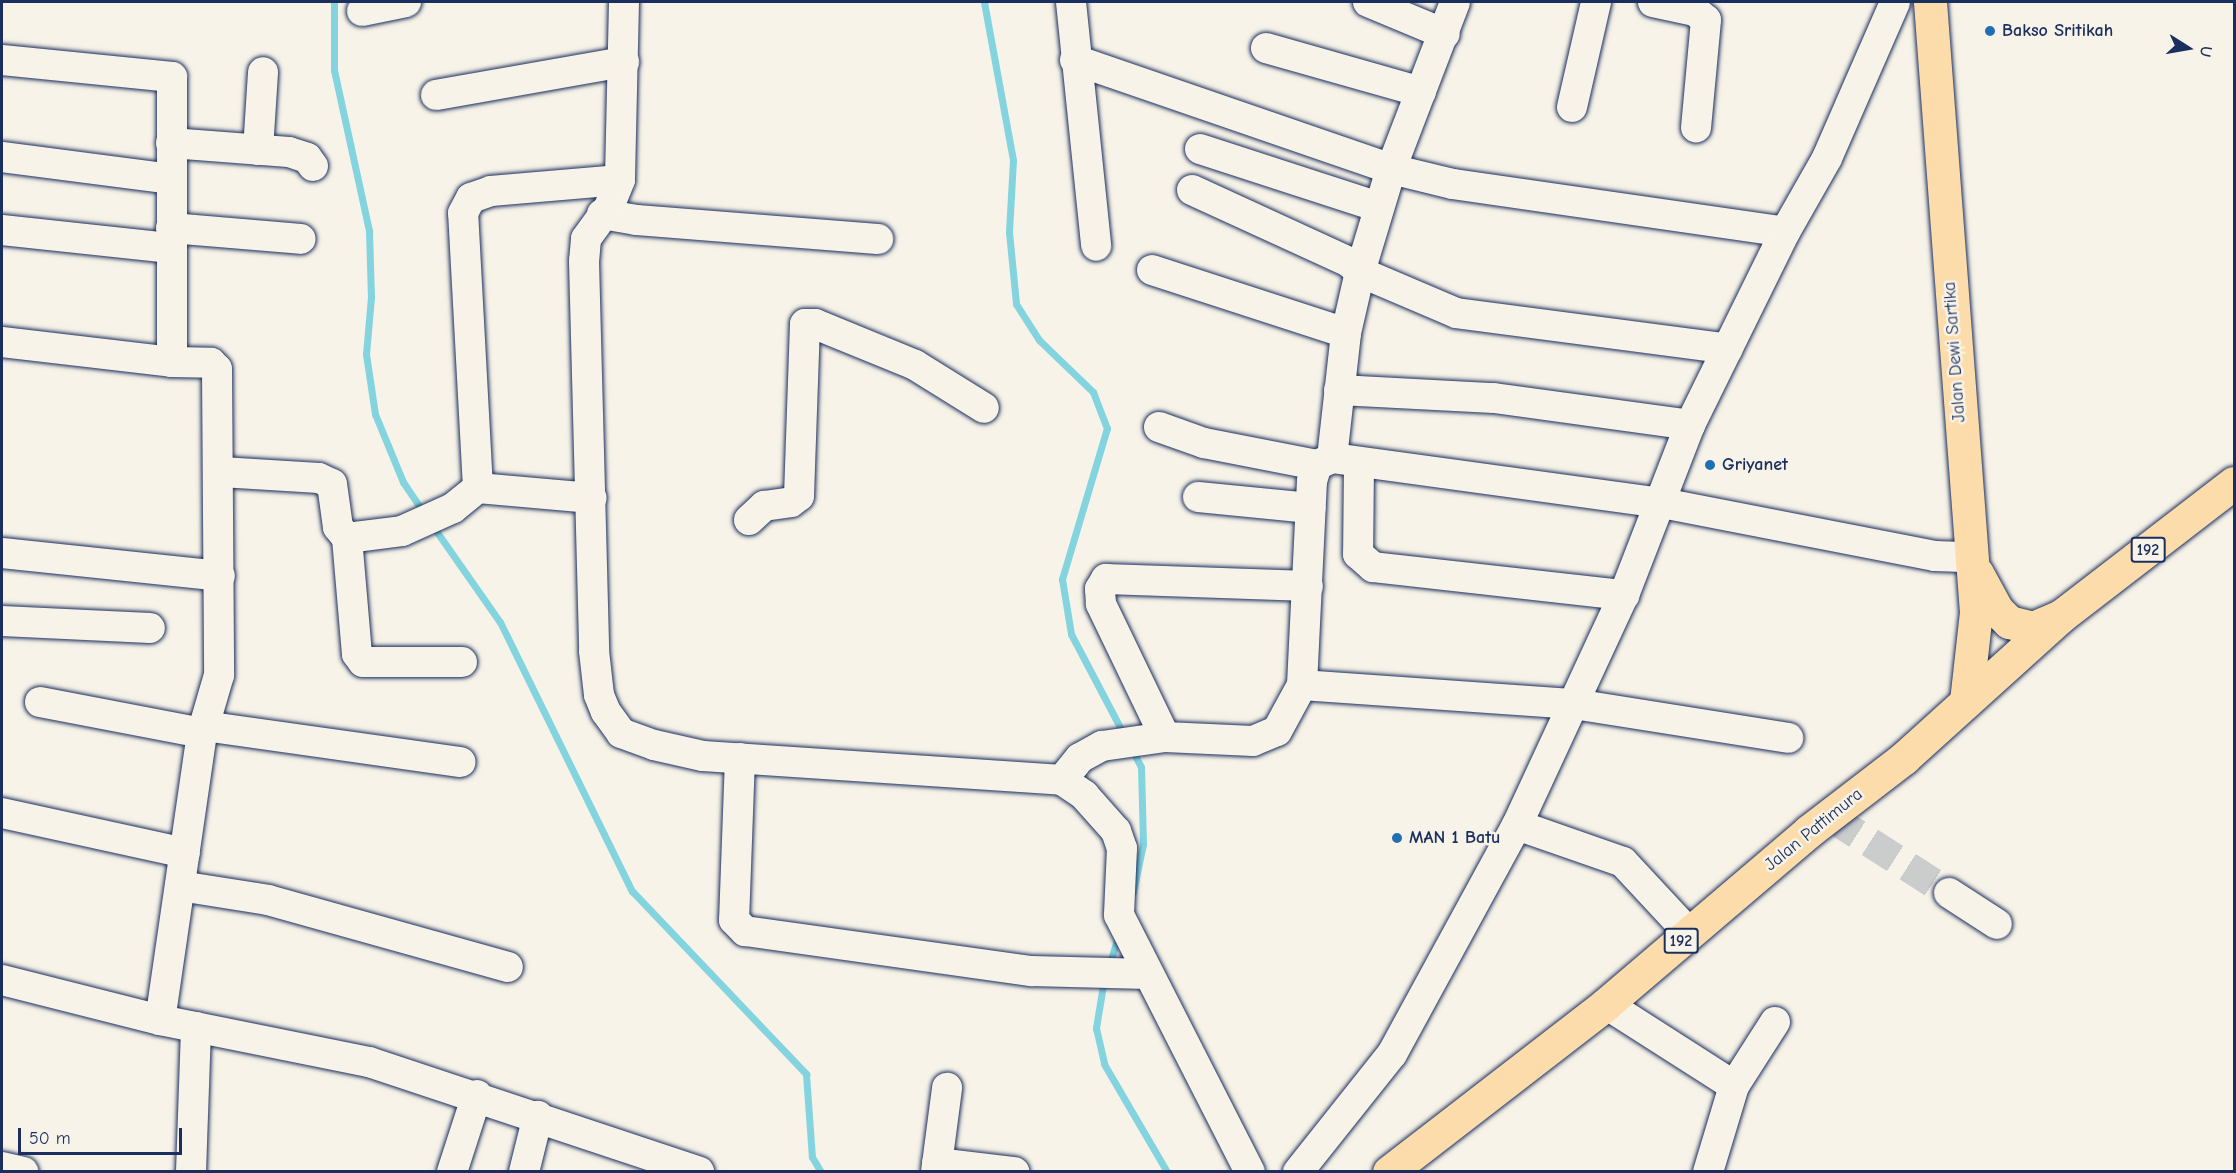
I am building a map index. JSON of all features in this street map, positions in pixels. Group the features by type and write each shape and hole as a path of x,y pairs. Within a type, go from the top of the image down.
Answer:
{"main road":[{"name":"Jalan Dewi Sartika","path":"1930,2 1970,557 1976,612 1966,701"},
{"name":"Jalan Pattimura","path":"1389,1172 1606,1004 1904,758 2061,616 2235,483"},
{"path":"1970,557 1996,610 2009,622 2033,628 2061,616"}],"street":[{"path":"362,11 405,2"},
{"path":"627,2 620,180 586,239 584,261 592,498 594,651 599,695 606,712 621,733 654,745 703,756 1062,780 1096,806 1116,831 1124,863 1123,925 1250,1172"},
{"path":"1071,2 1075,60 1096,246"},
{"path":"1368,2 1445,34"},
{"path":"1455,2 1445,34 1390,169 1360,272 1346,333 1339,390 1336,463 1358,554 1373,567 1624,596"},
{"path":"1572,107 1596,2"},
{"path":"1653,2 1695,11 1706,20 1696,128"},
{"path":"1298,1172 1392,1054 1517,825 1624,596 1662,503 1690,424 1785,232 1827,158 1895,2"},
{"path":"1266,48 1420,92"},
{"path":"2,60 167,75 174,83 171,143 172,362"},
{"path":"1075,60 1390,169 1489,190 1785,232"},
{"path":"436,95 624,62"},
{"path":"258,150 263,72"},
{"path":"171,143 301,154 313,166"},
{"path":"1200,149 1378,207"},
{"path":"2,157 171,179"},
{"path":"478,488 463,213 471,198 491,191 620,180"},
{"path":"1192,190 1349,262 1360,272 1474,318 1728,350"},
{"path":"602,214 636,220 878,239"},
{"path":"2,230 171,238 301,239"},
{"path":"1152,270 1346,333"},
{"path":"749,520 764,506 791,502 799,496 805,324 915,365 984,408"},
{"path":"2,342 172,362 211,363 217,369 221,472 219,675 203,729 160,1020"},
{"path":"1339,390 1494,398 1690,424"},
{"path":"1159,427 1203,443 1336,463 1662,503 1935,556 1970,557"},
{"path":"1062,780 1080,758 1102,746 1165,737 1265,739 1277,730 1302,685 1310,508 1336,463"},
{"path":"221,472 327,480 335,493 338,527 347,538 357,654 363,662 462,662"},
{"path":"347,538 402,531 453,508 478,488 592,498"},
{"path":"1198,497 1310,508"},
{"path":"2,553 220,576"},
{"path":"1165,737 1101,604 1100,589 1106,579 1308,586"},
{"path":"2,621 150,628"},
{"path":"1302,685 1574,704 1788,738"},
{"path":"40,702 203,729 460,762"},
{"path":"741,758 734,920 745,931 1031,971 1105,975 1148,974"},
{"path":"2,813 185,853"},
{"path":"1517,825 1623,862 1690,934"},
{"path":"180,886 279,902 508,967"},
{"path":"1949,893 1997,924"},
{"path":"3,988 369,1062 477,1095 689,1170"},
{"path":"1606,1004 1734,1086"},
{"path":"1708,1172 1734,1086 1775,1022"},
{"path":"191,1172 196,1027"},
{"path":"947,1088 936,1167 1014,1172"},
{"path":"452,1172 477,1095"},
{"path":"524,1172 538,1116"},
{"path":"2,1167 22,1172"}],"waterway":[{"path":"334,2 334,70 369,231 371,297 366,354 375,414 403,482 424,513"},
{"path":"984,2 1013,160 1009,232 1016,304 1039,340 1093,392 1107,428 1062,579 1071,634 1124,735"},
{"path":"432,525 500,622 632,891 806,1074 812,1157 821,1172"},
{"path":"1132,750 1141,767 1143,844 1133,892"},
{"path":"1109,966 1118,937"},
{"path":"1104,979 1096,1028 1104,1064 1167,1172"}],"tunnel":[{"path":"1832,818 1949,893"}],"place":[{"name":"Bakso Sritikah","path":"1990,31"},
{"name":"Griyanet","path":"1710,465"},
{"name":"MAN 1 Batu","path":"1397,838"}]}
